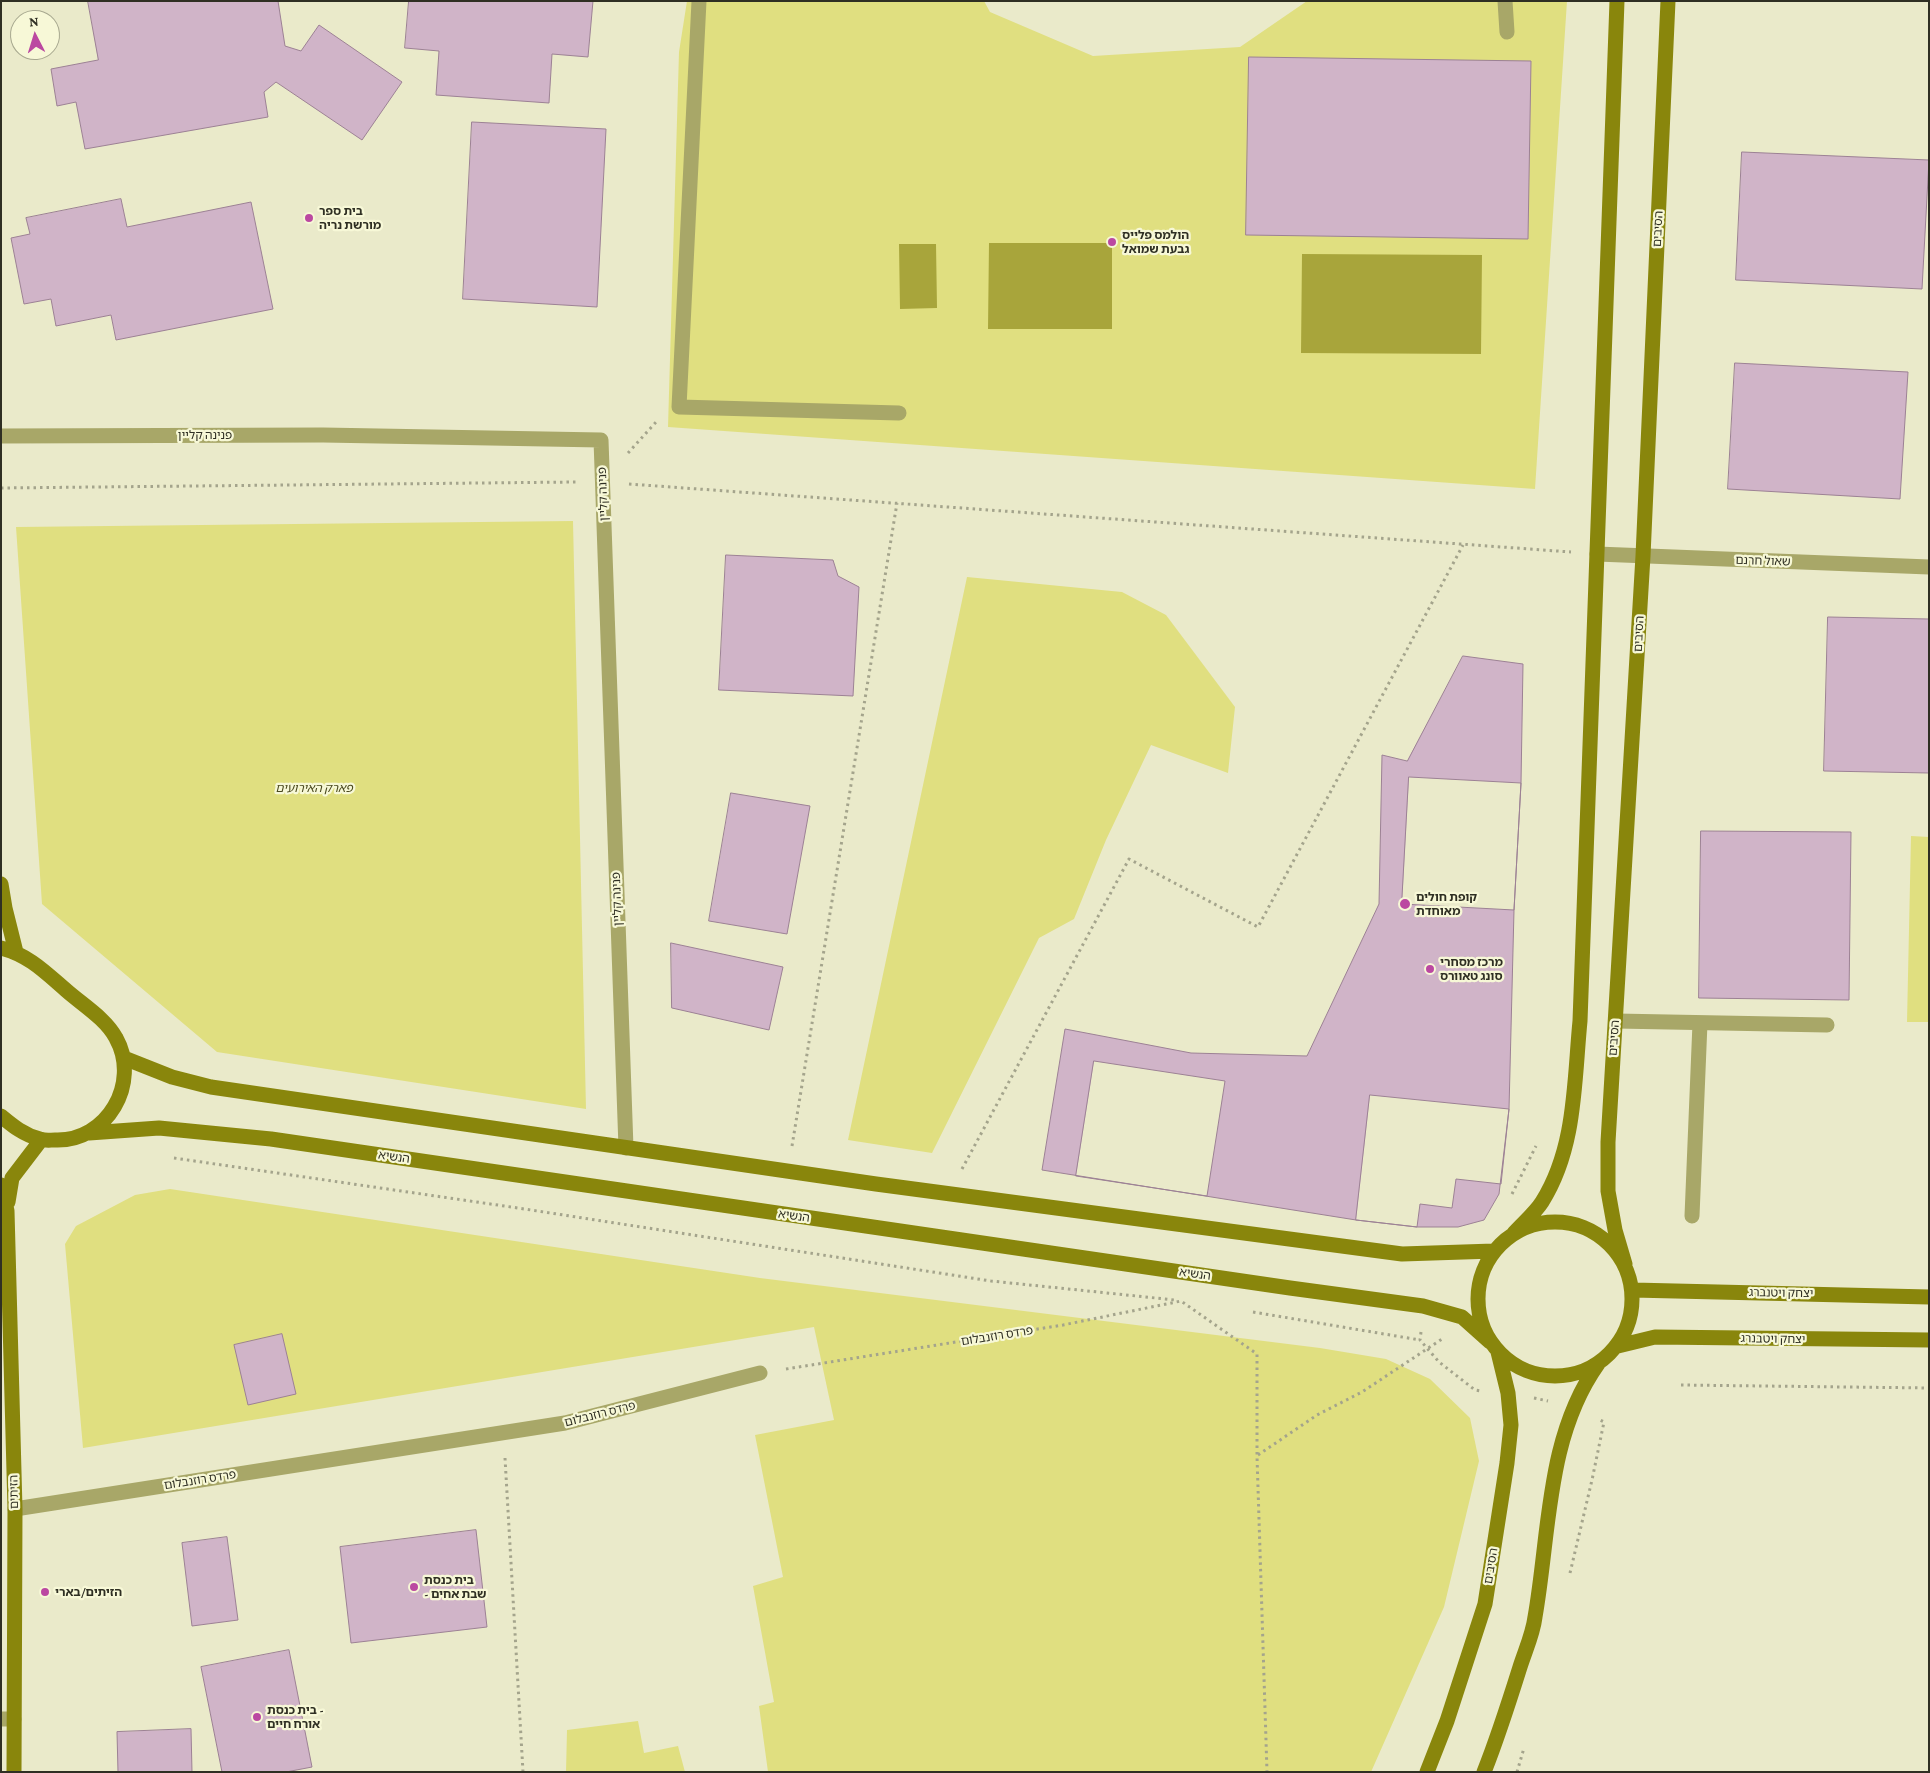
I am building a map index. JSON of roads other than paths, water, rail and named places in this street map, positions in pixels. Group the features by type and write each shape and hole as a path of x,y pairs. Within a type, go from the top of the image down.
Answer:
{"street":[{"path":"699,1 679,406 900,414"},
{"path":"1505,1 1507,32"},
{"path":"1514,1233 1538,1223 1564,1222 1589,1229 1610,1243 1625,1264 1632,1290 1633,1310 1618,1346 1598,1364 1578,1373 1556,1377 1535,1375 1514,1366 1494,1347 1480,1320 1477,1296 1482,1272 1494,1251 1542,1203 1562,1162 1569,1134 1580,1021 1617,1"},
{"name":"הסיבים","path":"1625,1264 1615,1230 1608,1191 1608,1142 1643,556 1668,1"},
{"name":"פנינה קליין","path":"1,436 323,435 601,440 626,1148"},
{"name":"שאול חרנם","path":"1597,554 1929,567"},
{"path":"1,884 16,952"},
{"path":"1,948 16,952 34,962 103,1021 116,1038 124,1058 125,1079 119,1100 107,1119 89,1133 65,1141 42,1140 20,1131 1,1116"},
{"path":"1616,1021 1827,1025"},
{"path":"1692,1216 1700,1023"},
{"path":"124,1058 172,1077 211,1087 788,1172 1402,1254 1494,1251"},
{"name":"הנשיא","path":"89,1133 158,1128 271,1139 1280,1287 1423,1306 1462,1318 1494,1347"},
{"name":"הזיתים","path":"14,1772 8,1719 15,1510 7,1211 12,1178 42,1140"},
{"name":"הזיתים","path":"1,1185 7,1211"},
{"name":"יצחק ויטנברג","path":"1632,1290 1929,1296"},
{"name":"יצחק ויטבנרג","path":"1618,1346 1655,1338 1929,1340"},
{"name":"הסיבים","path":"1427,1772 1447,1721 1485,1604 1507,1464 1511,1425 1508,1393 1494,1347"},
{"path":"1484,1772 1497,1739 1535,1619 1555,1471 1568,1424 1582,1392 1598,1364"},
{"name":"פרדס רוזנבלום","path":"15,1510 564,1423 760,1373"}],"place":[{"name":"בית ספר מורשת נריה","path":"309,218"},
{"name":"הולמס פלייס גבעת שמואל","path":"1112,242"},
{"name":"קופת חולים מאוחדת","path":"1405,904"},
{"name":"מרכז מסחרי סונג טאוורס","path":"1430,969"},
{"name":"בית כנסת - שבת אחים","path":"414,1587"},
{"name":"הזיתים/בארי","path":"45,1592"},
{"name":"בית כנסת - אורח חיים","path":"257,1717"}],"park label":[{"name":"פארק האירועים","path":"314,788"}]}
